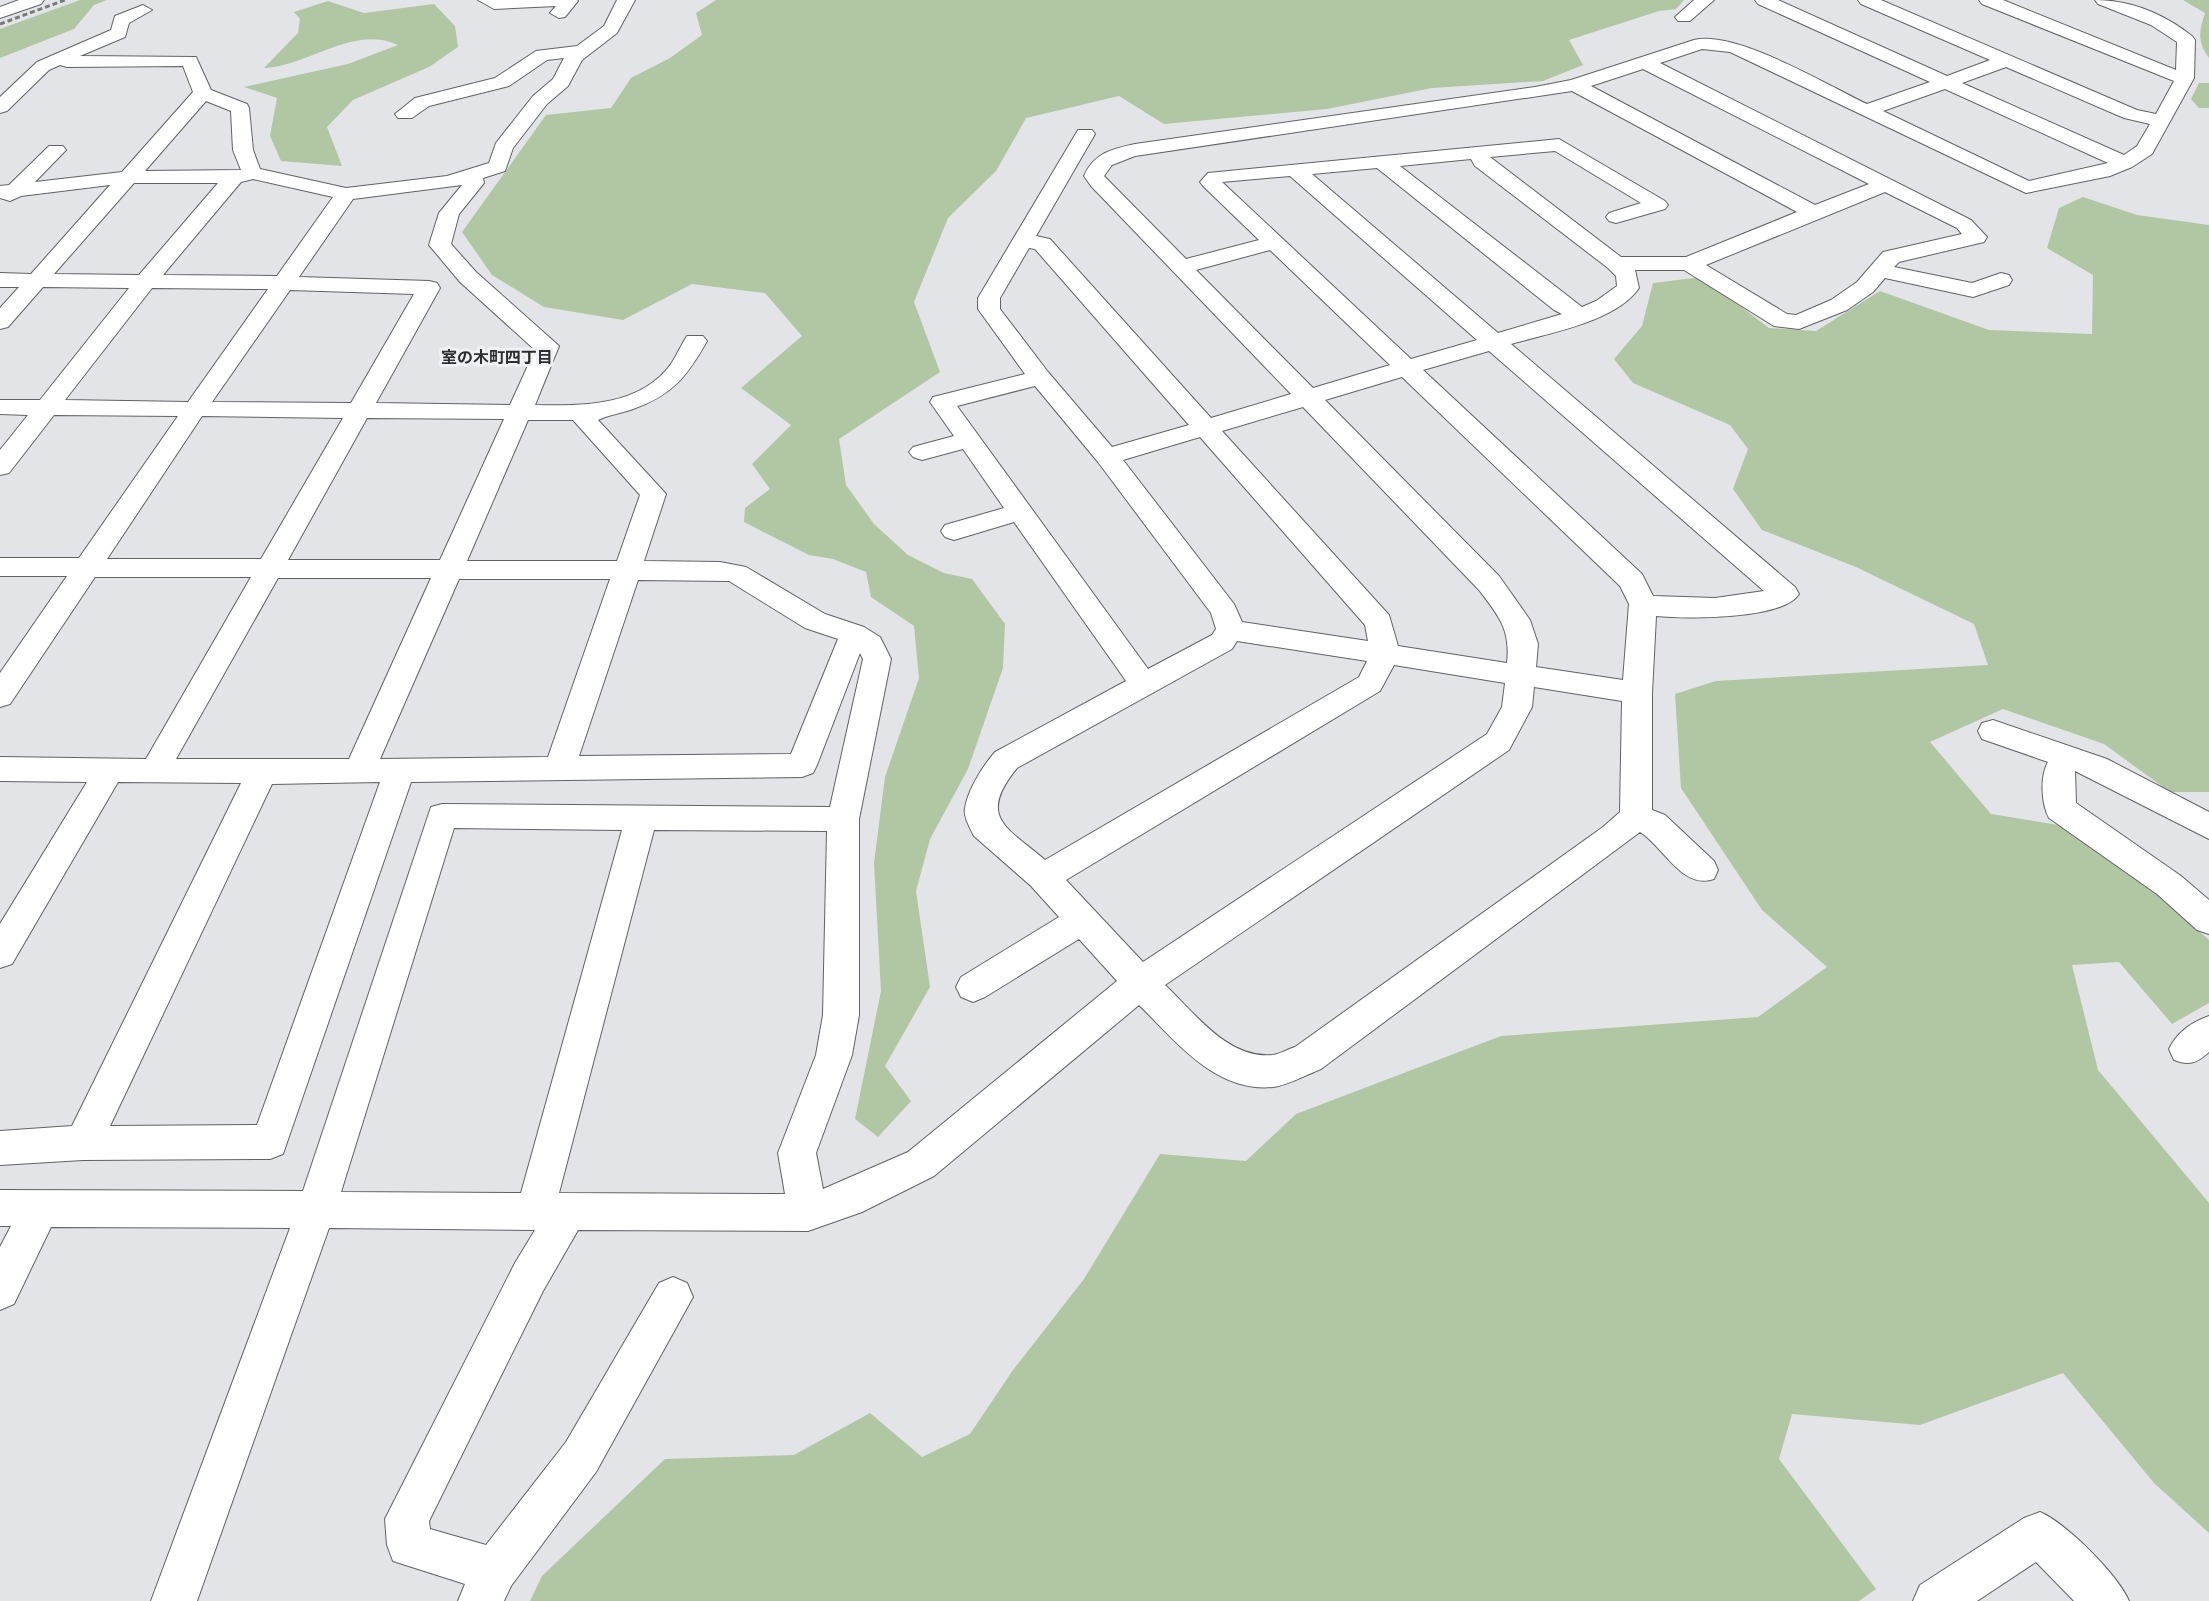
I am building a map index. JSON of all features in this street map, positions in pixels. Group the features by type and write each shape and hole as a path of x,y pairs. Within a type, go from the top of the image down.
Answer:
{"street":[{"path":"0,13 35,0"},
{"path":"487,0 494,4 540,0"},
{"path":"546,0 569,1 559,13"},
{"path":"7,191 130,177 244,175 346,194 449,182 472,176 498,166 503,147 540,100 561,82 580,51 611,29 626,0"},
{"path":"1684,17 1705,0"},
{"path":"1764,0 2125,163"},
{"path":"1867,0 2131,114 2162,122"},
{"path":"1988,0 2168,74 2185,78"},
{"path":"0,1208 808,1213 848,1199 921,1164 1140,983 1498,742 1517,707 1524,645 1516,620 1489,584 1098,182 1094,176 1103,161 1116,154 1135,150 1575,86 1700,44 1722,44 1869,110 2026,187 2044,185 2103,172 2125,163 2145,150 2185,78 2186,40 2173,28 2157,20 2104,0"},
{"path":"0,106 43,66 119,33 121,20 143,10"},
{"path":"405,114 422,102 502,82 542,55 580,51"},
{"path":"0,467 147,281 244,175 248,167 240,135 240,108 203,93 190,61 56,60"},
{"path":"1869,110 2007,60"},
{"path":"1646,63 1964,224 1976,237 1891,256 1865,287 1839,305 1799,322 1782,321 1689,264"},
{"path":"0,81 27,81"},
{"path":"1575,86 1814,213"},
{"path":"0,322 203,93"},
{"path":"516,101 540,100"},
{"path":"1085,134 989,298 990,309 1040,377 1107,457 1224,611 1230,630"},
{"path":"1230,630 1222,642 1006,760 995,773 980,809 986,827 1043,877 1140,983 1211,1052 1237,1067 1273,1071 1308,1058 1614,836 1636,817 1637,693 1643,604 1632,581 1404,368 1210,182 1215,177 1559,145 1658,205 1616,218"},
{"path":"0,205 7,191 56,150"},
{"path":"1107,457 1581,316 1604,306 1628,288 1627,274 1616,263 1482,162 1478,154"},
{"path":"1381,161 1562,305 1581,316"},
{"path":"1068,164 1097,168"},
{"path":"1295,170 1785,594 1762,604 1666,608 1643,604"},
{"path":"360,769 447,569 521,411 547,346 468,276 440,245 449,213 474,183 472,176"},
{"path":"1616,263 1689,264 1886,184"},
{"path":"0,696 195,409 346,194"},
{"path":"1024,240 1042,244 1379,622 1385,654 1370,684 1043,877"},
{"path":"1182,267 1273,243"},
{"path":"1879,270 1973,290 2001,280"},
{"path":"0,280 284,283 429,288 154,770"},
{"path":"0,407 606,411 653,392 678,372 695,341"},
{"path":"1040,377 942,402 1144,685"},
{"path":"560,768 653,494 585,421 588,412"},
{"path":"922,452 968,440"},
{"path":"954,531 1020,512"},
{"path":"0,567 627,570 736,573 815,621 870,644 877,659 843,819 841,1015 834,1055 797,1153 808,1213"},
{"path":"1230,630 1637,693"},
{"path":"0,770 262,772 802,765 849,644 857,637"},
{"path":"1993,730 2096,767 2209,827"},
{"path":"2067,756 2059,770 2060,809 2169,885 2209,920"},
{"path":"0,1148 82,1143 270,1142 400,769"},
{"path":"0,954 109,771"},
{"path":"82,1143 262,772"},
{"path":"174,1601 316,1210 442,816 843,819"},
{"path":"641,817 551,1212 529,1277 407,1519 409,1545 488,1586 581,1457 673,1297"},
{"path":"1636,817 1654,824 1702,870"},
{"path":"973,987 1082,920"},
{"path":"0,1290 40,1208"},
{"path":"1936,1601 2040,1534 2106,1601"}],"green space":[{"path":"80,0 107,0 94,5 74,29 0,58 0,29"},
{"path":"716,0 1684,0 1676,9 1659,11 1569,40 1583,65 1543,81 1432,88 1327,109 1164,124 1119,96 1026,118 996,171 948,218 914,302 940,372 839,439 846,485 874,524 908,555 944,573 972,579 1005,624 1003,668 968,769 930,839 916,891 930,987 885,1066 911,1101 878,1137 855,1119 881,991 874,863 885,777 919,678 914,626 871,597 866,572 833,559 809,555 744,522 745,508 770,489 752,464 791,425 741,388 802,336 765,293 692,284 623,320 544,307 492,275 462,232 546,115 611,108 631,78 670,58 702,35 696,13"},
{"path":"2183,0 2209,0 2209,58 2202,47 2200,36 2205,13"},
{"path":"328,1 364,13 434,4 455,26 458,47 429,67 353,100 327,127 342,166 281,161 270,136 277,98 244,87 348,64 398,45 382,40 365,39 331,48 281,66 264,68 298,33 300,19 294,12"},
{"path":"2199,83 2209,83 2209,108 2199,108 2191,99"},
{"path":"2083,197 2137,215 2209,225 2209,792 2170,792 2104,744 2003,709 1930,742 1991,814 2065,826 2160,896 2209,940 2209,1003 2172,1024 2119,962 2072,965 2098,1070 2209,1203 2209,1533 2154,1483 2063,1373 1920,1425 1792,1414 1779,1459 1876,1589 1859,1601 530,1601 542,1576 665,1459 794,1455 870,1413 922,1457 970,1434 1013,1370 1084,1279 1160,1154 1246,1161 1296,1114 1501,1036 1758,1017 1827,967 1762,910 1681,788 1675,694 1716,681 1988,665 1974,624 1856,567 1762,530 1733,489 1748,449 1730,425 1633,383 1614,359 1642,326 1653,283 1702,277 1769,328 1816,331 1880,291 1989,330 2092,334 2093,275 2047,248 2059,208"}],"railway":[{"path":"0,24 65,0"}],"district":[{"name":"室の木町四丁目","path":"497,357"}]}
